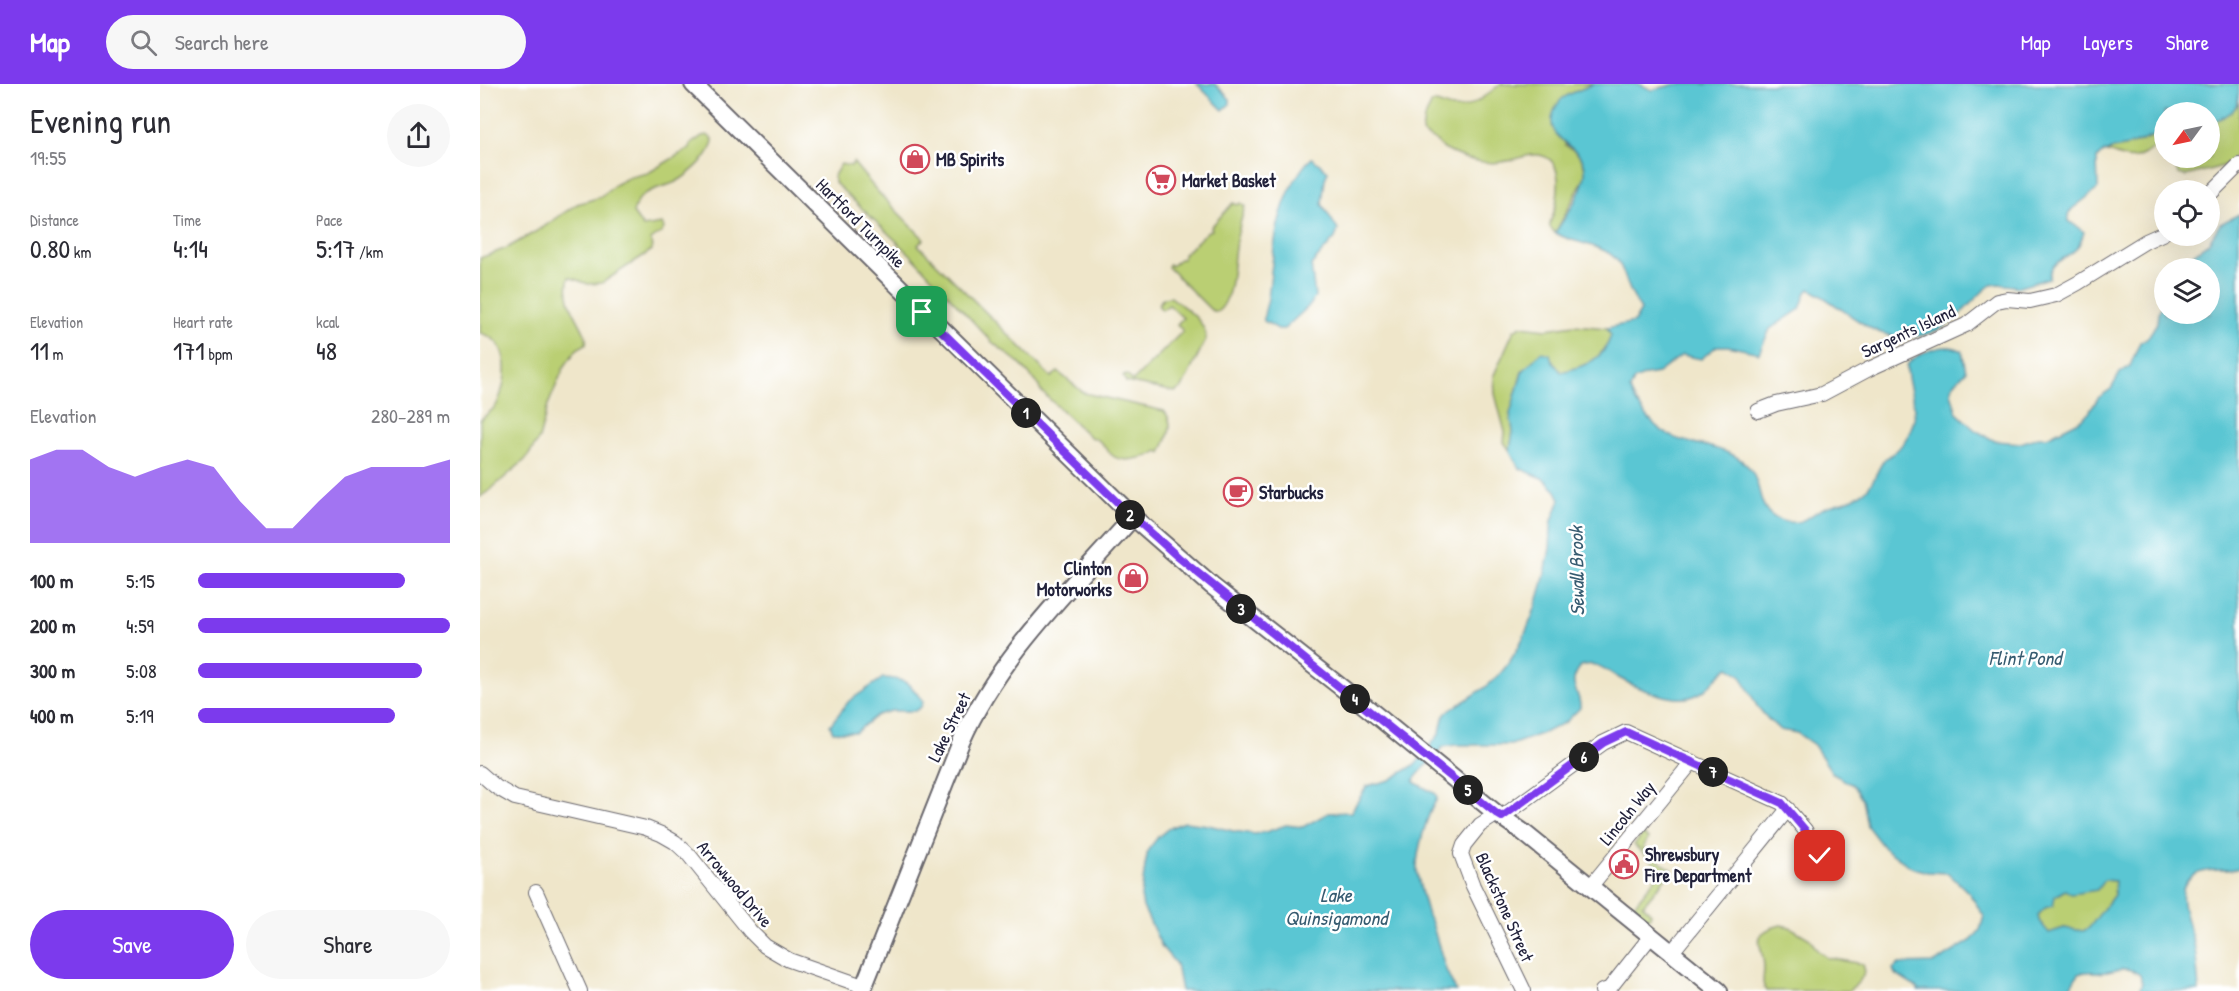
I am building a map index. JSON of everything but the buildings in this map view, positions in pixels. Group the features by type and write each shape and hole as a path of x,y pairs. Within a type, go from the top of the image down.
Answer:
{"main road":[{"name":"Hartford Turnpike","path":"693,84 1133,517 1212,586 1719,991"},
{"name":"Lake Street","path":"863,989 961,741 982,703 1028,637 1133,517"}],"street":[{"path":"2220,184 2239,165"},
{"name":"Sargents Island","path":"1758,411 1822,394 1888,360 1966,325 1997,301 2040,300 2056,295 2154,237"},
{"path":"1500,816 1603,743 1622,733 1630,733 1782,803 1805,830 1823,862"},
{"name":"Lincoln Way","path":"1590,887 1692,762"},
{"name":"Arrowwood Drive","path":"480,772 496,787 515,798 646,828 669,838 689,855 750,931 765,946 789,960 863,989"},
{"path":"1672,952 1788,809"},
{"name":"Blackstone Street","path":"1500,816 1480,825 1464,845 1461,854 1473,886 1524,991"},
{"path":"536,892 580,991"},
{"path":"1602,991 1609,989 1651,936"}],"green space":[{"path":"1501,84 1593,84 1571,94 1565,145 1581,158 1585,177 1555,233 1550,223 1557,197 1558,176 1550,160 1534,155 1491,163 1474,161 1444,149 1422,133 1424,119 1432,103 1452,108 1466,107"},
{"path":"2239,103 2239,153 2220,167 2220,118 2232,111"},
{"path":"707,135 713,139 712,146 696,167 674,183 645,194 636,204 633,213 643,227 662,224 664,228 651,240 652,250 602,283 588,284 569,277 568,298 584,331 586,344 577,349 564,367 548,405 539,439 526,459 480,497 480,420 497,404 503,384 505,362 498,344 490,337 480,333 480,258 507,248 577,204 601,197 616,184 630,177 648,173 690,148 691,144 702,136"},
{"path":"2154,136 2154,149 2137,158 2122,157 2107,152 2113,148 2127,146"},
{"path":"853,162 877,191 924,239 918,245 1051,377 1058,372 1084,393 1164,411 1168,416 1170,426 1161,453 1158,451 1150,456 1134,459 1117,458 1096,439 1090,437 1040,390 1038,384 1019,363 992,342 910,254 836,184 833,177 841,164 851,166"},
{"path":"2175,168 2216,168 2186,176 2179,174"},
{"path":"1233,203 1237,205 1241,203 1245,206 1236,243 1229,292 1217,312 1211,310 1168,267 1169,264 1171,266 1183,259 1184,254 1208,231 1212,230 1211,227"},
{"path":"1171,297 1199,321 1203,326 1206,339 1182,388 1175,392 1126,382 1123,376 1127,375 1133,381 1183,331 1177,324 1183,318 1169,305 1162,310 1158,305 1163,298"},
{"path":"1574,325 1607,328 1611,335 1608,343 1599,356 1578,367 1561,372 1552,361 1533,362 1522,372 1510,414 1513,431 1510,451 1504,442 1505,432 1495,394 1494,375 1514,330 1521,326 1547,329"},
{"path":"1643,834 1648,839 1643,848 1672,870 1643,905 1651,913 1649,918 1645,919 1635,911 1634,905 1662,870 1634,845"},
{"path":"2104,880 2115,881 2114,895 2090,928 2083,931 2064,928 2049,933 2039,921 2038,915 2055,896 2065,890"},
{"path":"1781,925 1790,927 1810,939 1817,950 1828,958 1863,964 1865,972 1859,982 1848,991 1766,991 1763,983 1764,968 1760,936 1770,928"}],"water":[{"path":"1197,84 1215,84 1230,99 1230,104 1223,110"},
{"name":"Flint Pond","path":"1593,84 1639,84 1652,90 1676,84 2239,84 2238,100 2234,110 2220,118 2220,102 2154,102 2154,135 2100,155 2097,159 2098,189 2068,214 2069,221 2084,232 2081,241 2075,250 2055,264 2049,278 2020,287 1991,285 1947,325 1930,333 1910,337 1890,335 1872,329 1810,289 1806,292 1800,309 1770,329 1759,353 1728,346 1717,346 1701,359 1682,355 1658,373 1634,380 1630,390 1644,413 1665,433 1686,442 1720,450 1744,462 1756,479 1763,504 1774,517 1787,522 1800,521 1824,508 1861,494 1872,483 1885,459 1902,445 1911,428 1915,412 1907,365 1925,352 1948,347 1962,351 1966,371 1953,385 1951,393 1957,413 1975,430 1995,441 2021,443 2038,437 2047,437 2077,422 2089,413 2098,398 2111,389 2120,373 2130,366 2140,342 2147,339 2156,324 2220,324 2220,258 2188,258 2204,246 2220,246 2220,224 2239,214 2239,868 2211,870 2191,877 2182,894 2195,949 2199,991 2139,991 2142,983 2140,975 2124,969 2078,974 2068,991 1918,991 1917,988 1895,974 1893,969 1899,964 1935,963 1972,940 1980,930 1984,916 1969,893 1948,873 1927,872 1911,867 1884,848 1867,826 1862,799 1853,785 1833,774 1814,745 1797,733 1780,730 1768,719 1757,706 1741,676 1729,667 1700,693 1686,698 1676,698 1645,690 1602,667 1587,665 1581,666 1574,678 1580,708 1566,722 1511,745 1443,747 1415,778 1414,782 1436,794 1437,799 1423,834 1417,870 1428,916 1446,970 1456,991 1181,991 1176,964 1162,947 1143,907 1141,896 1148,850 1158,837 1169,828 1185,822 1255,834 1286,825 1303,827 1328,813 1351,812 1367,786 1390,780 1416,764 1440,733 1446,713 1484,689 1495,679 1516,652 1524,635 1543,582 1550,548 1552,521 1560,499 1556,491 1544,479 1519,468 1510,451 1513,431 1510,414 1522,372 1541,352 1550,354 1552,361 1561,372 1592,361 1599,356 1608,343 1611,335 1607,328 1634,322 1641,310 1620,265 1610,254 1555,233 1579,194 1585,170 1579,155 1559,137 1552,123 1557,105 1570,94","holes":["2104,880 2115,881 2114,895 2089,928 2083,931 2064,928 2049,933 2039,921 2038,915 2045,908 2053,906 2055,896 2065,890 2071,894 2097,890"]},
{"path":"1312,158 1328,171 1322,204 1338,230 1335,238 1311,265 1315,296 1311,304 1284,329 1278,329 1264,321 1264,318 1278,223 1295,180"},
{"path":"883,678 907,683 923,702 921,707 915,711 891,711 877,715 856,732 833,732 830,725 849,701"}],"place":[{"name":"MB Spirits","path":"915,159"},
{"name":"Market Basket","path":"1161,180"},
{"name":"Starbucks","path":"1238,492"},
{"name":"Clinton Motorworks","path":"1133,578"},
{"name":"Shrewsbury Fire Department","path":"1624,864"}],"route":[{"path":"922,312 1119,504 1178,557 1497,814 1502,817 1523,804 1603,743 1626,732 1782,803 1805,830 1820,856"}],"water label":[{"name":"Sewall Brook","path":"1576,571"},
{"name":"Lake Quinsigamond","path":"1336,906"}]}
